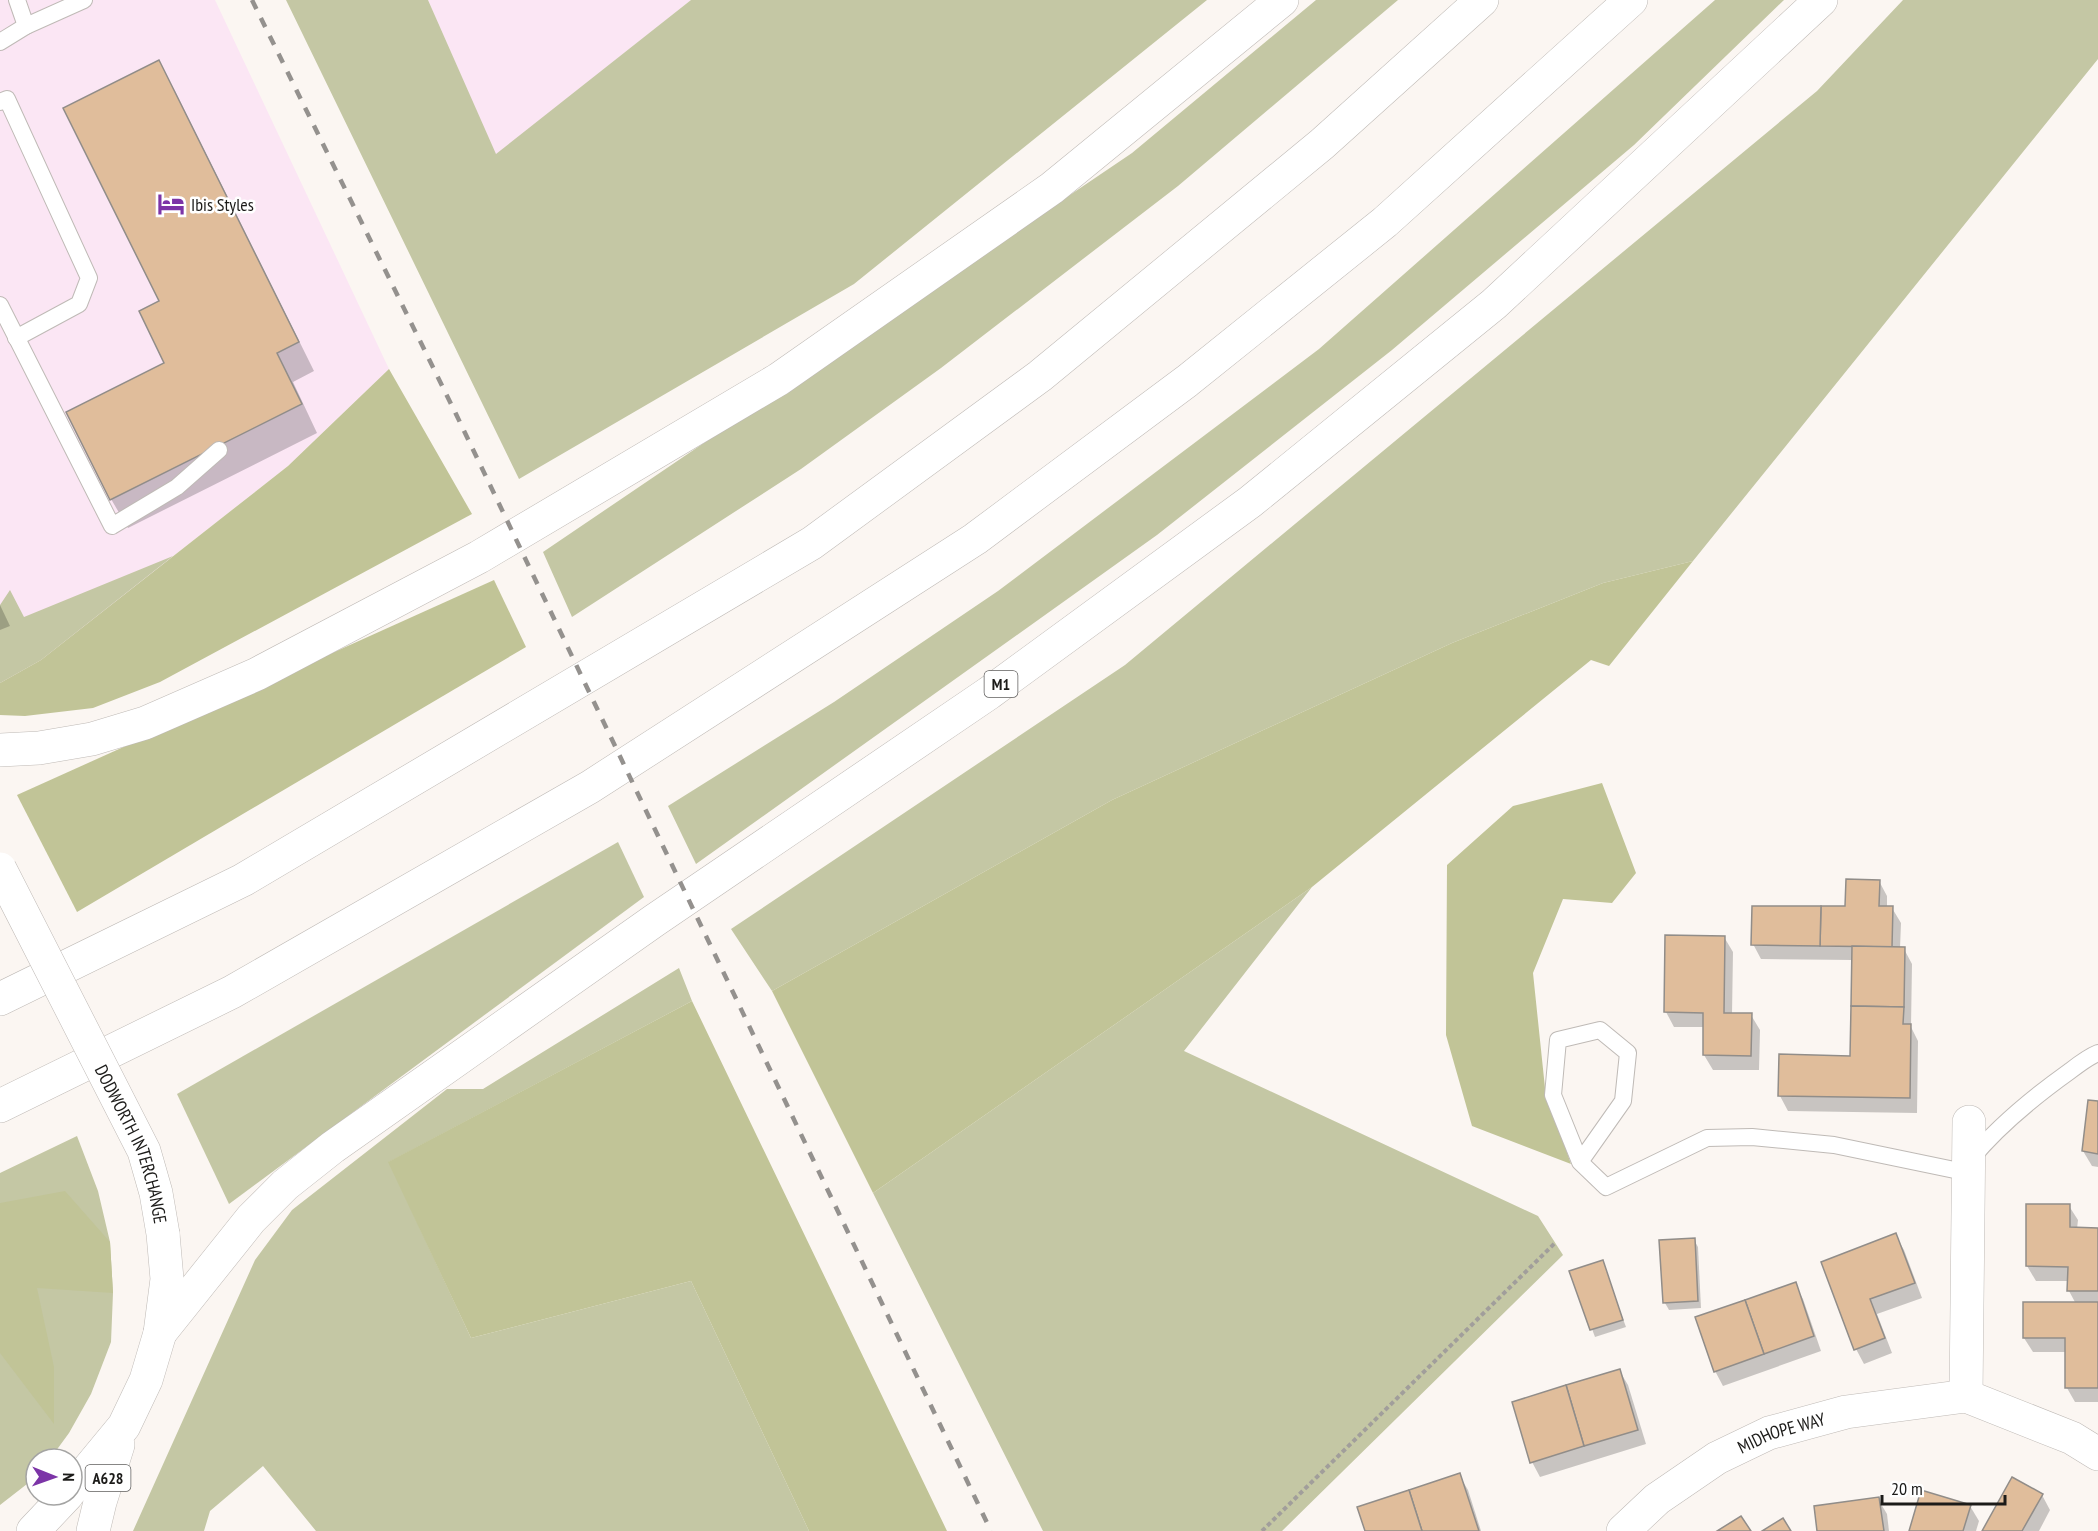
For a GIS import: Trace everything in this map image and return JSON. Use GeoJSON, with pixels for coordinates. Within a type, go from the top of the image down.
{"type":"FeatureCollection","features":[{"type":"Feature","properties":{"kind":"main road"},"geometry":{"type":"LineString","coordinates":[[0,750],[39,748],[92,739],[145,723],[257,674],[479,556],[779,379],[1052,188],[1282,0]]}},
{"type":"Feature","properties":{"kind":"main road"},"geometry":{"type":"LineString","coordinates":[[0,999],[243,880],[812,543],[1040,375],[1322,144],[1482,0]]}},
{"type":"Feature","properties":{"kind":"main road"},"geometry":{"type":"LineString","coordinates":[[0,1106],[232,992],[580,793],[975,539],[1187,381],[1385,222],[1632,0]]}},
{"type":"Feature","properties":{"kind":"main road","name":"M1"},"geometry":{"type":"LineString","coordinates":[[160,1333],[251,1219],[285,1185],[655,920],[989,693],[1250,502],[1494,304],[1821,0]]}},
{"type":"Feature","properties":{"kind":"main road","name":"DODWORTH INTERCHANGE"},"geometry":{"type":"LineString","coordinates":[[0,868],[144,1151],[156,1193],[163,1234],[167,1279],[160,1333],[146,1380],[124,1426],[84,1475]]}},
{"type":"Feature","properties":{"kind":"main road"},"geometry":{"type":"LineString","coordinates":[[1966,1396],[1969,1122]]}},
{"type":"Feature","properties":{"kind":"main road","name":"MIDHOPE WAY"},"geometry":{"type":"LineString","coordinates":[[1623,1531],[1657,1499],[1717,1458],[1769,1433],[1846,1412],[1966,1396],[2072,1438],[2098,1454]]}},
{"type":"Feature","properties":{"kind":"main road","name":"A628"},"geometry":{"type":"LineString","coordinates":[[93,1531],[124,1426]]}},
{"type":"Feature","properties":{"kind":"main road"},"geometry":{"type":"LineString","coordinates":[[33,1531],[56,1507]]}},
{"type":"Feature","properties":{"kind":"lane"},"geometry":{"type":"LineString","coordinates":[[16,0],[27,26]]}},
{"type":"Feature","properties":{"kind":"lane"},"geometry":{"type":"LineString","coordinates":[[0,42],[27,26],[84,0]]}},
{"type":"Feature","properties":{"kind":"lane"},"geometry":{"type":"LineString","coordinates":[[0,102],[7,99],[89,278],[79,304],[16,338]]}},
{"type":"Feature","properties":{"kind":"lane"},"geometry":{"type":"LineString","coordinates":[[0,305],[112,526],[177,487],[219,450]]}},
{"type":"Feature","properties":{"kind":"lane"},"geometry":{"type":"LineString","coordinates":[[1580,1162],[1623,1101],[1628,1053],[1600,1030],[1558,1040],[1553,1095],[1580,1162],[1606,1186],[1707,1137],[1752,1137],[1834,1145],[1969,1167],[1985,1142],[2058,1080],[2098,1053]]}},
{"type":"Feature","properties":{"kind":"path"},"geometry":{"type":"LineString","coordinates":[[1262,1531],[1555,1243]]}},
{"type":"Feature","properties":{"kind":"shaded area"},"geometry":{"type":"Polygon","coordinates":[[[0,0],[215,0],[389,369],[288,466],[41,660],[0,683],[0,0]]]}},
{"type":"Feature","properties":{"kind":"shaded area"},"geometry":{"type":"Polygon","coordinates":[[[428,0],[691,0],[496,155],[428,0]]]}},
{"type":"Feature","properties":{"kind":"green space"},"geometry":{"type":"Polygon","coordinates":[[[286,0],[428,0],[496,154],[691,0],[1207,0],[854,284],[519,479],[286,0]]]}},
{"type":"Feature","properties":{"kind":"green space"},"geometry":{"type":"Polygon","coordinates":[[[1316,0],[1398,0],[1178,186],[941,368],[801,469],[572,617],[543,552],[1132,153],[1316,0]]]}},
{"type":"Feature","properties":{"kind":"green space"},"geometry":{"type":"Polygon","coordinates":[[[1715,0],[1784,0],[1634,145],[1392,350],[1157,535],[696,864],[668,806],[834,702],[998,591],[1319,349],[1715,0]]]}},
{"type":"Feature","properties":{"kind":"green space"},"geometry":{"type":"Polygon","coordinates":[[[1903,0],[2098,0],[2098,59],[1693,561],[1603,583],[1452,643],[1112,800],[772,991],[731,929],[1125,665],[1817,91],[1903,0]]]}},
{"type":"Feature","properties":{"kind":"green space"},"geometry":{"type":"Polygon","coordinates":[[[389,369],[472,514],[160,682],[93,708],[25,716],[0,715],[0,683],[41,660],[288,466],[389,369]]]}},
{"type":"Feature","properties":{"kind":"green space"},"geometry":{"type":"Polygon","coordinates":[[[173,556],[41,660],[0,683],[0,605],[10,590],[24,617],[173,556]]]}},
{"type":"Feature","properties":{"kind":"green space"},"geometry":{"type":"Polygon","coordinates":[[[1693,561],[1609,666],[1591,660],[1312,887],[873,1193],[772,991],[1112,800],[1452,643],[1603,583],[1693,561]]]}},
{"type":"Feature","properties":{"kind":"green space"},"geometry":{"type":"Polygon","coordinates":[[[494,580],[526,647],[77,912],[17,795],[494,580]]]}},
{"type":"Feature","properties":{"kind":"green space"},"geometry":{"type":"Polygon","coordinates":[[[1602,783],[1636,873],[1612,903],[1563,899],[1533,973],[1545,1088],[1571,1164],[1472,1126],[1446,1035],[1447,865],[1513,806],[1602,783]]]}},
{"type":"Feature","properties":{"kind":"green space"},"geometry":{"type":"Polygon","coordinates":[[[618,842],[644,897],[229,1204],[177,1094],[618,842]]]}},
{"type":"Feature","properties":{"kind":"green space"},"geometry":{"type":"Polygon","coordinates":[[[1312,887],[1184,1051],[1538,1216],[1563,1255],[1282,1531],[1043,1531],[873,1193],[1312,887]]]}},
{"type":"Feature","properties":{"kind":"green space"},"geometry":{"type":"Polygon","coordinates":[[[679,968],[692,1001],[389,1162],[471,1338],[691,1281],[809,1531],[316,1531],[263,1466],[210,1511],[204,1531],[133,1531],[255,1260],[292,1210],[447,1089],[483,1089],[679,968]]]}},
{"type":"Feature","properties":{"kind":"green space"},"geometry":{"type":"Polygon","coordinates":[[[692,1001],[947,1531],[809,1531],[691,1281],[471,1338],[388,1162],[692,1001]]]}},
{"type":"Feature","properties":{"kind":"green space"},"geometry":{"type":"Polygon","coordinates":[[[77,1136],[98,1191],[110,1242],[113,1293],[111,1342],[91,1394],[59,1447],[24,1447],[24,1486],[0,1505],[0,1173],[77,1136]]]}},
{"type":"Feature","properties":{"kind":"green space"},"geometry":{"type":"Polygon","coordinates":[[[65,1191],[110,1242],[113,1293],[37,1288],[54,1367],[54,1424],[0,1353],[0,1203],[65,1191]]]}},
{"type":"Feature","properties":{"kind":"building","name":"Ibis Styles"},"geometry":{"type":"Polygon","coordinates":[[[159,60],[299,342],[277,353],[302,404],[110,500],[66,412],[164,363],[139,311],[159,301],[63,108],[159,60]]]}},
{"type":"Feature","properties":{"kind":"building"},"geometry":{"type":"Polygon","coordinates":[[[1846,879],[1880,880],[1879,906],[1893,906],[1892,947],[1820,946],[1821,906],[1845,906],[1846,879]]]}},
{"type":"Feature","properties":{"kind":"building"},"geometry":{"type":"Polygon","coordinates":[[[1752,906],[1821,906],[1820,946],[1751,945],[1752,906]]]}},
{"type":"Feature","properties":{"kind":"building"},"geometry":{"type":"Polygon","coordinates":[[[1665,935],[1725,936],[1724,1013],[1752,1013],[1751,1056],[1703,1055],[1703,1013],[1664,1012],[1665,935]]]}},
{"type":"Feature","properties":{"kind":"building"},"geometry":{"type":"Polygon","coordinates":[[[1852,946],[1905,947],[1904,1007],[1851,1006],[1852,946]]]}},
{"type":"Feature","properties":{"kind":"building"},"geometry":{"type":"Polygon","coordinates":[[[1851,1006],[1904,1007],[1903,1024],[1911,1024],[1910,1098],[1778,1096],[1779,1054],[1850,1056],[1851,1006]]]}},
{"type":"Feature","properties":{"kind":"building"},"geometry":{"type":"Polygon","coordinates":[[[2088,1100],[2098,1101],[2098,1154],[2082,1151],[2088,1100]]]}},
{"type":"Feature","properties":{"kind":"building"},"geometry":{"type":"Polygon","coordinates":[[[2026,1204],[2070,1204],[2070,1227],[2098,1228],[2098,1291],[2067,1291],[2068,1267],[2026,1266],[2026,1204]]]}},
{"type":"Feature","properties":{"kind":"building"},"geometry":{"type":"Polygon","coordinates":[[[1896,1233],[1915,1283],[1870,1299],[1885,1338],[1854,1350],[1821,1262],[1896,1233]]]}},
{"type":"Feature","properties":{"kind":"building"},"geometry":{"type":"Polygon","coordinates":[[[1695,1238],[1698,1301],[1663,1303],[1659,1240],[1695,1238]]]}},
{"type":"Feature","properties":{"kind":"building"},"geometry":{"type":"Polygon","coordinates":[[[1603,1260],[1623,1320],[1590,1330],[1569,1271],[1603,1260]]]}},
{"type":"Feature","properties":{"kind":"building"},"geometry":{"type":"Polygon","coordinates":[[[1796,1282],[1814,1336],[1764,1354],[1745,1300],[1796,1282]]]}},
{"type":"Feature","properties":{"kind":"building"},"geometry":{"type":"Polygon","coordinates":[[[1745,1300],[1764,1354],[1714,1372],[1695,1317],[1745,1300]]]}},
{"type":"Feature","properties":{"kind":"building"},"geometry":{"type":"Polygon","coordinates":[[[2023,1302],[2098,1302],[2098,1388],[2065,1388],[2065,1338],[2023,1338],[2023,1302]]]}},
{"type":"Feature","properties":{"kind":"building"},"geometry":{"type":"Polygon","coordinates":[[[1620,1369],[1638,1430],[1584,1446],[1566,1385],[1620,1369]]]}},
{"type":"Feature","properties":{"kind":"building"},"geometry":{"type":"Polygon","coordinates":[[[1566,1385],[1584,1446],[1530,1463],[1512,1402],[1566,1385]]]}},
{"type":"Feature","properties":{"kind":"building"},"geometry":{"type":"Polygon","coordinates":[[[1460,1473],[1479,1531],[1422,1531],[1409,1490],[1460,1473]]]}},
{"type":"Feature","properties":{"kind":"building"},"geometry":{"type":"Polygon","coordinates":[[[2012,1477],[2043,1494],[2022,1531],[1982,1531],[2012,1477]]]}},
{"type":"Feature","properties":{"kind":"building"},"geometry":{"type":"Polygon","coordinates":[[[1409,1490],[1422,1531],[1365,1531],[1357,1507],[1409,1490]]]}},
{"type":"Feature","properties":{"kind":"building"},"geometry":{"type":"Polygon","coordinates":[[[1921,1490],[1971,1505],[1963,1531],[1909,1531],[1921,1490]]]}},
{"type":"Feature","properties":{"kind":"building"},"geometry":{"type":"Polygon","coordinates":[[[1879,1497],[1884,1531],[1817,1531],[1814,1506],[1879,1497]]]}},
{"type":"Feature","properties":{"kind":"building"},"geometry":{"type":"Polygon","coordinates":[[[1741,1516],[1751,1531],[1717,1531],[1741,1516]]]}},
{"type":"Feature","properties":{"kind":"building"},"geometry":{"type":"Polygon","coordinates":[[[1783,1518],[1791,1531],[1762,1531],[1783,1518]]]}},
{"type":"Feature","properties":{"kind":"railway"},"geometry":{"type":"LineString","coordinates":[[252,0],[456,414],[991,1531]]}},
{"type":"Feature","properties":{"kind":"place","name":"Ibis Styles"},"geometry":{"type":"Point","coordinates":[171,204]}}]}
